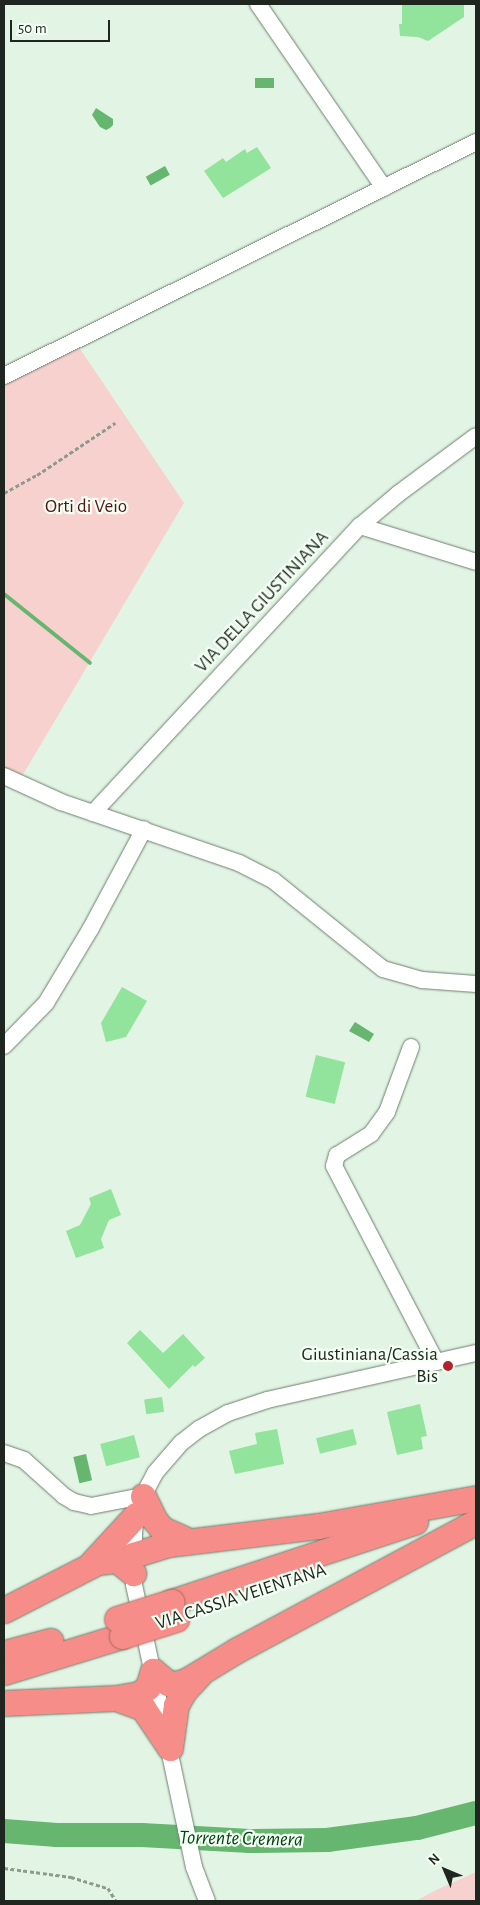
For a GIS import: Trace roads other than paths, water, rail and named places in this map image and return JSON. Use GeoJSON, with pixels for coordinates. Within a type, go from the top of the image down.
{"type":"FeatureCollection","features":[{"type":"Feature","properties":{"kind":"highway"},"geometry":{"type":"LineString","coordinates":[[89,1565],[114,1560],[124,1564],[133,1564],[162,1545],[189,1540],[342,1522],[476,1498]]}},
{"type":"Feature","properties":{"kind":"highway","name":"VIA CASSIA VEIENTANA"},"geometry":{"type":"LineString","coordinates":[[4,1672],[119,1628],[476,1502]]}},
{"type":"Feature","properties":{"kind":"highway"},"geometry":{"type":"LineString","coordinates":[[4,1610],[89,1565],[110,1545],[139,1506],[162,1529],[189,1540]]}},
{"type":"Feature","properties":{"kind":"highway"},"geometry":{"type":"LineString","coordinates":[[4,1704],[116,1698],[142,1692],[148,1687],[153,1671],[164,1681],[172,1684],[186,1681],[199,1675],[237,1650],[476,1521]]}},
{"type":"Feature","properties":{"kind":"highway","name":"VIA CASSIA VEIENTANA"},"geometry":{"type":"LineString","coordinates":[[173,1610],[476,1521]]}},
{"type":"Feature","properties":{"kind":"highway","name":"VIA CASSIA VEIENTANA"},"geometry":{"type":"LineString","coordinates":[[4,1653],[119,1628]]}},
{"type":"Feature","properties":{"kind":"highway"},"geometry":{"type":"LineString","coordinates":[[170,1748],[176,1705],[184,1691],[199,1675]]}},
{"type":"Feature","properties":{"kind":"highway"},"geometry":{"type":"LineString","coordinates":[[116,1698],[143,1708],[170,1748]]}},
{"type":"Feature","properties":{"kind":"street"},"geometry":{"type":"LineString","coordinates":[[258,4],[384,188]]}},
{"type":"Feature","properties":{"kind":"street"},"geometry":{"type":"LineString","coordinates":[[4,376],[476,142]]}},
{"type":"Feature","properties":{"kind":"street","name":"VIA DELLA GIUSTINIANA"},"geometry":{"type":"LineString","coordinates":[[93,813],[360,526],[398,494],[476,436]]}},
{"type":"Feature","properties":{"kind":"street"},"geometry":{"type":"LineString","coordinates":[[360,526],[476,562]]}},
{"type":"Feature","properties":{"kind":"street"},"geometry":{"type":"LineString","coordinates":[[4,776],[61,802],[239,863],[274,881],[384,969],[422,980],[476,984]]}},
{"type":"Feature","properties":{"kind":"street"},"geometry":{"type":"LineString","coordinates":[[4,1046],[46,1003],[91,928],[144,829]]}},
{"type":"Feature","properties":{"kind":"street"},"geometry":{"type":"LineString","coordinates":[[411,1047],[386,1112],[371,1134],[337,1155],[334,1166],[436,1362]]}},
{"type":"Feature","properties":{"kind":"street"},"geometry":{"type":"LineString","coordinates":[[207,1901],[194,1867],[170,1748],[144,1636],[133,1564],[139,1506],[155,1473],[181,1443],[207,1424],[228,1413],[267,1400],[476,1353]]}},
{"type":"Feature","properties":{"kind":"street"},"geometry":{"type":"LineString","coordinates":[[4,1453],[24,1460],[64,1496],[74,1502],[91,1506],[139,1506]]}},
{"type":"Feature","properties":{"kind":"waterway"},"geometry":{"type":"LineString","coordinates":[[4,594],[90,663]]}},
{"type":"Feature","properties":{"kind":"waterway","name":"Torrente Cremera"},"geometry":{"type":"LineString","coordinates":[[4,1831],[57,1835],[142,1835],[250,1841],[327,1840],[417,1828],[476,1813]]}},
{"type":"Feature","properties":{"kind":"place","name":"Giustiniana/Cassia Bis"},"geometry":{"type":"Point","coordinates":[448,1366]}},
{"type":"Feature","properties":{"kind":"park label","name":"Orti di Veio"},"geometry":{"type":"Point","coordinates":[86,507]}}]}
